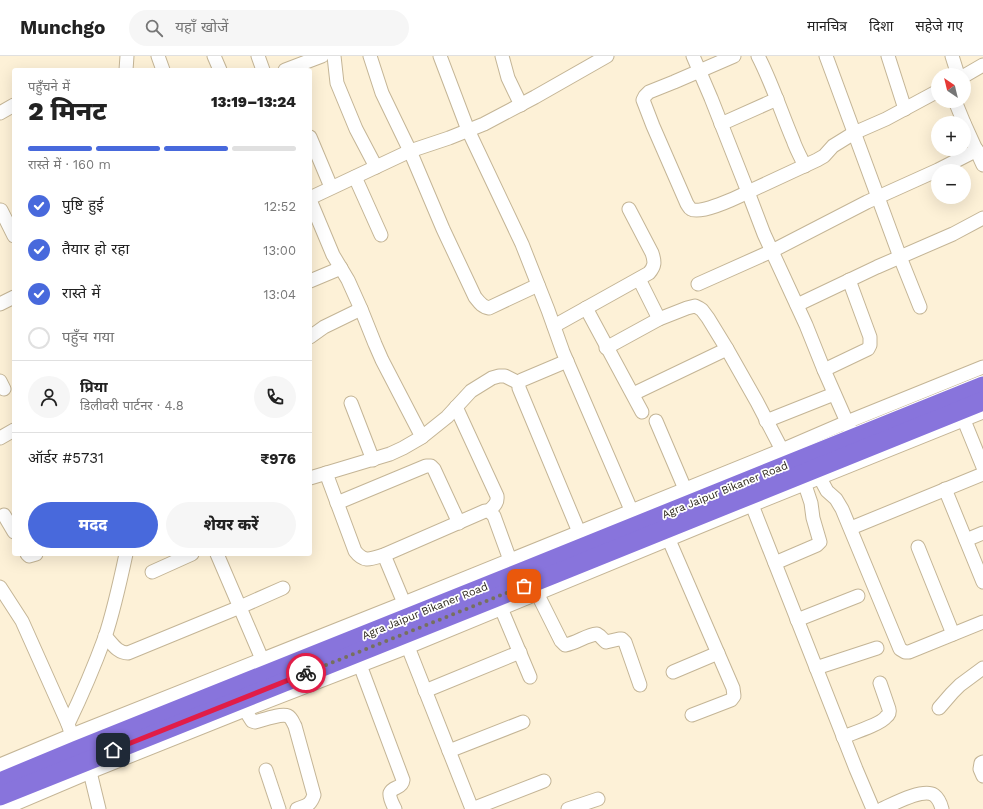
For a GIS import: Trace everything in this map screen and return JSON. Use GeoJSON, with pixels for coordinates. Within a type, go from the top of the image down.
{"type":"FeatureCollection","features":[{"type":"Feature","properties":{"kind":"highway","name":"Agra Jaipur Bikaner Road"},"geometry":{"type":"LineString","coordinates":[[0,782],[634,518],[850,430],[983,386]]}},
{"type":"Feature","properties":{"kind":"highway","name":"Agra Jaipur Bikaner Road"},"geometry":{"type":"LineString","coordinates":[[0,796],[78,749],[358,659],[552,575],[962,415],[983,401]]}},
{"type":"Feature","properties":{"kind":"street"},"geometry":{"type":"LineString","coordinates":[[126,68],[127,56]]}},
{"type":"Feature","properties":{"kind":"street"},"geometry":{"type":"LineString","coordinates":[[158,56],[162,68]]}},
{"type":"Feature","properties":{"kind":"street"},"geometry":{"type":"LineString","coordinates":[[214,56],[219,68]]}},
{"type":"Feature","properties":{"kind":"street"},"geometry":{"type":"LineString","coordinates":[[258,56],[262,68]]}},
{"type":"Feature","properties":{"kind":"street"},"geometry":{"type":"LineString","coordinates":[[290,68],[322,56]]}},
{"type":"Feature","properties":{"kind":"street"},"geometry":{"type":"LineString","coordinates":[[334,56],[337,83],[356,129],[376,167]]}},
{"type":"Feature","properties":{"kind":"street"},"geometry":{"type":"LineString","coordinates":[[370,56],[382,92],[410,151],[445,234],[475,297],[484,307],[489,308],[538,286]]}},
{"type":"Feature","properties":{"kind":"street"},"geometry":{"type":"LineString","coordinates":[[440,56],[468,130],[522,244],[567,361],[634,518]]}},
{"type":"Feature","properties":{"kind":"street"},"geometry":{"type":"LineString","coordinates":[[502,56],[508,78],[521,105]]}},
{"type":"Feature","properties":{"kind":"street"},"geometry":{"type":"LineString","coordinates":[[312,198],[410,151],[484,124],[521,105],[607,56]]}},
{"type":"Feature","properties":{"kind":"street"},"geometry":{"type":"LineString","coordinates":[[693,56],[743,176],[760,224],[797,305],[850,430]]}},
{"type":"Feature","properties":{"kind":"street"},"geometry":{"type":"LineString","coordinates":[[734,56],[648,92],[643,100],[687,204],[690,208],[695,210],[717,206],[805,166],[824,156],[833,146],[854,133],[886,119],[931,95]]}},
{"type":"Feature","properties":{"kind":"street"},"geometry":{"type":"LineString","coordinates":[[758,56],[805,166]]}},
{"type":"Feature","properties":{"kind":"street"},"geometry":{"type":"LineString","coordinates":[[826,56],[920,307]]}},
{"type":"Feature","properties":{"kind":"street"},"geometry":{"type":"LineString","coordinates":[[888,56],[905,109]]}},
{"type":"Feature","properties":{"kind":"street"},"geometry":{"type":"LineString","coordinates":[[952,56],[956,68]]}},
{"type":"Feature","properties":{"kind":"street"},"geometry":{"type":"LineString","coordinates":[[971,72],[983,65]]}},
{"type":"Feature","properties":{"kind":"street"},"geometry":{"type":"LineString","coordinates":[[721,124],[777,99]]}},
{"type":"Feature","properties":{"kind":"street"},"geometry":{"type":"LineString","coordinates":[[0,113],[12,105]]}},
{"type":"Feature","properties":{"kind":"street"},"geometry":{"type":"LineString","coordinates":[[971,138],[983,164]]}},
{"type":"Feature","properties":{"kind":"street"},"geometry":{"type":"LineString","coordinates":[[312,142],[332,188]]}},
{"type":"Feature","properties":{"kind":"street"},"geometry":{"type":"LineString","coordinates":[[698,284],[772,251],[824,224],[977,150]]}},
{"type":"Feature","properties":{"kind":"street"},"geometry":{"type":"LineString","coordinates":[[355,177],[380,235]]}},
{"type":"Feature","properties":{"kind":"street"},"geometry":{"type":"LineString","coordinates":[[312,204],[333,255],[348,280],[382,360],[422,436]]}},
{"type":"Feature","properties":{"kind":"street"},"geometry":{"type":"LineString","coordinates":[[554,326],[639,279],[649,273],[653,268],[654,260],[652,253],[629,209]]}},
{"type":"Feature","properties":{"kind":"street"},"geometry":{"type":"LineString","coordinates":[[1,210],[12,232]]}},
{"type":"Feature","properties":{"kind":"street"},"geometry":{"type":"LineString","coordinates":[[797,305],[849,280],[953,234],[983,218]]}},
{"type":"Feature","properties":{"kind":"street"},"geometry":{"type":"LineString","coordinates":[[312,280],[341,268]]}},
{"type":"Feature","properties":{"kind":"street"},"geometry":{"type":"LineString","coordinates":[[639,279],[659,319]]}},
{"type":"Feature","properties":{"kind":"street"},"geometry":{"type":"LineString","coordinates":[[824,370],[868,349],[870,345],[870,337],[849,280]]}},
{"type":"Feature","properties":{"kind":"street"},"geometry":{"type":"LineString","coordinates":[[0,304],[12,298]]}},
{"type":"Feature","properties":{"kind":"street"},"geometry":{"type":"LineString","coordinates":[[606,348],[659,319],[687,308],[695,306],[699,308],[708,318],[727,349],[782,450]]}},
{"type":"Feature","properties":{"kind":"street"},"geometry":{"type":"LineString","coordinates":[[586,308],[606,348],[642,412]]}},
{"type":"Feature","properties":{"kind":"street"},"geometry":{"type":"LineString","coordinates":[[312,336],[324,327],[361,309]]}},
{"type":"Feature","properties":{"kind":"street"},"geometry":{"type":"LineString","coordinates":[[632,394],[727,349]]}},
{"type":"Feature","properties":{"kind":"street"},"geometry":{"type":"LineString","coordinates":[[519,383],[522,380],[567,361]]}},
{"type":"Feature","properties":{"kind":"street"},"geometry":{"type":"LineString","coordinates":[[3,809],[78,749],[262,659],[579,532],[634,518],[685,489],[782,450],[850,430],[983,367]]}},
{"type":"Feature","properties":{"kind":"street"},"geometry":{"type":"LineString","coordinates":[[312,477],[373,460],[403,448],[447,417],[471,391],[492,378],[505,376],[519,383]]}},
{"type":"Feature","properties":{"kind":"street"},"geometry":{"type":"LineString","coordinates":[[519,383],[519,388],[579,532]]}},
{"type":"Feature","properties":{"kind":"street"},"geometry":{"type":"LineString","coordinates":[[766,421],[834,394]]}},
{"type":"Feature","properties":{"kind":"street"},"geometry":{"type":"LineString","coordinates":[[352,403],[373,460]]}},
{"type":"Feature","properties":{"kind":"street"},"geometry":{"type":"LineString","coordinates":[[326,473],[355,551],[359,556],[365,559],[371,559],[384,555],[484,511],[489,511],[498,501],[497,496],[456,407]]}},
{"type":"Feature","properties":{"kind":"street"},"geometry":{"type":"LineString","coordinates":[[0,765],[78,749],[245,710],[358,659],[408,647],[752,505],[805,485],[962,415],[983,412]]}},
{"type":"Feature","properties":{"kind":"street"},"geometry":{"type":"LineString","coordinates":[[962,415],[983,467]]}},
{"type":"Feature","properties":{"kind":"street"},"geometry":{"type":"LineString","coordinates":[[656,422],[685,489]]}},
{"type":"Feature","properties":{"kind":"street"},"geometry":{"type":"LineString","coordinates":[[0,438],[12,431]]}},
{"type":"Feature","properties":{"kind":"street"},"geometry":{"type":"LineString","coordinates":[[337,503],[426,466],[431,466],[434,469],[459,523]]}},
{"type":"Feature","properties":{"kind":"street"},"geometry":{"type":"LineString","coordinates":[[851,528],[983,474]]}},
{"type":"Feature","properties":{"kind":"street"},"geometry":{"type":"LineString","coordinates":[[820,478],[827,491],[840,503],[900,649],[905,652],[909,652],[983,622]]}},
{"type":"Feature","properties":{"kind":"street"},"geometry":{"type":"LineString","coordinates":[[775,563],[817,545],[820,542],[813,518],[811,503],[805,485]]}},
{"type":"Feature","properties":{"kind":"street"},"geometry":{"type":"LineString","coordinates":[[945,489],[983,582]]}},
{"type":"Feature","properties":{"kind":"street"},"geometry":{"type":"LineString","coordinates":[[752,505],[844,740],[873,809]]}},
{"type":"Feature","properties":{"kind":"street"},"geometry":{"type":"LineString","coordinates":[[489,511],[494,516],[510,560]]}},
{"type":"Feature","properties":{"kind":"street"},"geometry":{"type":"LineString","coordinates":[[6,514],[12,528]]}},
{"type":"Feature","properties":{"kind":"street"},"geometry":{"type":"LineString","coordinates":[[966,540],[983,533]]}},
{"type":"Feature","properties":{"kind":"street"},"geometry":{"type":"LineString","coordinates":[[669,540],[733,688],[734,696],[731,700],[692,715]]}},
{"type":"Feature","properties":{"kind":"street"},"geometry":{"type":"LineString","coordinates":[[918,547],[953,634]]}},
{"type":"Feature","properties":{"kind":"street"},"geometry":{"type":"LineString","coordinates":[[384,555],[404,603]]}},
{"type":"Feature","properties":{"kind":"street"},"geometry":{"type":"LineString","coordinates":[[78,749],[86,686],[105,636],[119,587],[126,556]]}},
{"type":"Feature","properties":{"kind":"street"},"geometry":{"type":"LineString","coordinates":[[152,572],[188,556]]}},
{"type":"Feature","properties":{"kind":"street"},"geometry":{"type":"LineString","coordinates":[[218,556],[262,659]]}},
{"type":"Feature","properties":{"kind":"street"},"geometry":{"type":"LineString","coordinates":[[0,587],[22,621],[78,749],[99,809]]}},
{"type":"Feature","properties":{"kind":"street"},"geometry":{"type":"LineString","coordinates":[[105,636],[122,653],[128,653],[283,588]]}},
{"type":"Feature","properties":{"kind":"street"},"geometry":{"type":"LineString","coordinates":[[537,593],[561,641],[566,645],[593,634],[598,634],[606,642],[622,639],[625,642],[640,684]]}},
{"type":"Feature","properties":{"kind":"street"},"geometry":{"type":"LineString","coordinates":[[797,620],[858,596]]}},
{"type":"Feature","properties":{"kind":"street"},"geometry":{"type":"LineString","coordinates":[[501,608],[530,677]]}},
{"type":"Feature","properties":{"kind":"street"},"geometry":{"type":"LineString","coordinates":[[408,647],[472,809],[544,781]]}},
{"type":"Feature","properties":{"kind":"street"},"geometry":{"type":"LineString","coordinates":[[816,668],[877,648]]}},
{"type":"Feature","properties":{"kind":"street"},"geometry":{"type":"LineString","coordinates":[[425,691],[520,652]]}},
{"type":"Feature","properties":{"kind":"street"},"geometry":{"type":"LineString","coordinates":[[673,672],[718,653]]}},
{"type":"Feature","properties":{"kind":"street"},"geometry":{"type":"LineString","coordinates":[[358,659],[403,780],[403,784],[394,789],[390,795],[395,809]]}},
{"type":"Feature","properties":{"kind":"street"},"geometry":{"type":"LineString","coordinates":[[939,708],[960,685],[983,668]]}},
{"type":"Feature","properties":{"kind":"street"},"geometry":{"type":"LineString","coordinates":[[844,740],[886,719],[890,713],[880,683]]}},
{"type":"Feature","properties":{"kind":"street"},"geometry":{"type":"LineString","coordinates":[[245,710],[252,721],[255,722],[287,715],[291,718],[295,726],[314,795],[312,802],[309,805],[297,809]]}},
{"type":"Feature","properties":{"kind":"street"},"geometry":{"type":"LineString","coordinates":[[449,751],[523,722]]}},
{"type":"Feature","properties":{"kind":"street"},"geometry":{"type":"LineString","coordinates":[[983,762],[980,769],[983,776]]}},
{"type":"Feature","properties":{"kind":"street"},"geometry":{"type":"LineString","coordinates":[[266,770],[279,809]]}},
{"type":"Feature","properties":{"kind":"street"},"geometry":{"type":"LineString","coordinates":[[882,809],[919,794],[927,793],[934,795],[940,802],[942,809]]}},
{"type":"Feature","properties":{"kind":"street"},"geometry":{"type":"LineString","coordinates":[[568,809],[598,799]]}},
{"type":"Feature","properties":{"kind":"way so far"},"geometry":{"type":"LineString","coordinates":[[306,673],[524,586]]}},
{"type":"Feature","properties":{"kind":"route"},"geometry":{"type":"LineString","coordinates":[[113,750],[306,673]]}}]}
